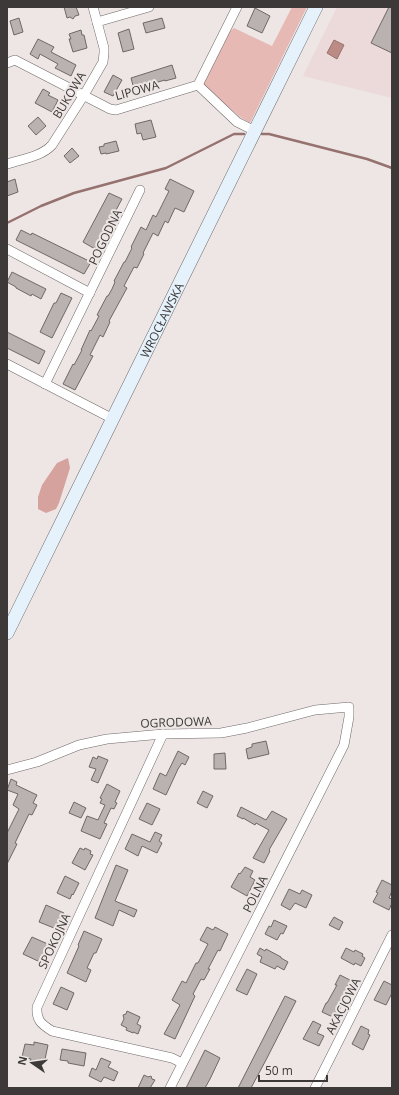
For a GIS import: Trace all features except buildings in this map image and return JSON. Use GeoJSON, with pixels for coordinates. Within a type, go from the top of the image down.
{"type":"FeatureCollection","features":[{"type":"Feature","properties":{"kind":"street","name":"BUKOWA"},"geometry":{"type":"LineString","coordinates":[[7,164],[42,154],[48,150],[84,95],[103,58],[104,48],[93,7]]}},
{"type":"Feature","properties":{"kind":"street"},"geometry":{"type":"LineString","coordinates":[[97,22],[149,7]]}},
{"type":"Feature","properties":{"kind":"street"},"geometry":{"type":"LineString","coordinates":[[238,7],[198,85],[237,122],[255,131]]}},
{"type":"Feature","properties":{"kind":"street","name":"WROCŁAWSKA"},"geometry":{"type":"LineString","coordinates":[[7,634],[316,7]]}},
{"type":"Feature","properties":{"kind":"street","name":"LIPOWA"},"geometry":{"type":"LineString","coordinates":[[7,63],[15,60],[116,110],[198,85]]}},
{"type":"Feature","properties":{"kind":"street","name":"POGODNA"},"geometry":{"type":"LineString","coordinates":[[45,384],[140,190]]}},
{"type":"Feature","properties":{"kind":"street"},"geometry":{"type":"LineString","coordinates":[[7,249],[90,293]]}},
{"type":"Feature","properties":{"kind":"street"},"geometry":{"type":"LineString","coordinates":[[7,364],[113,419]]}},
{"type":"Feature","properties":{"kind":"street","name":"OGRODOWA"},"geometry":{"type":"LineString","coordinates":[[7,770],[37,762],[79,744],[107,739],[163,734],[221,733],[247,728],[315,710],[349,707]]}},
{"type":"Feature","properties":{"kind":"street","name":"POLNA"},"geometry":{"type":"LineString","coordinates":[[170,1088],[344,745],[349,717],[349,707]]}},
{"type":"Feature","properties":{"kind":"street","name":"SPOKOJNA"},"geometry":{"type":"LineString","coordinates":[[163,734],[36,1007],[36,1015],[42,1024],[52,1031],[172,1058],[182,1063]]}},
{"type":"Feature","properties":{"kind":"street","name":"AKACJOWA"},"geometry":{"type":"LineString","coordinates":[[315,1088],[392,934]]}},
{"type":"Feature","properties":{"kind":"shaded area"},"geometry":{"type":"Polygon","coordinates":[[[292,7],[307,7],[250,123],[240,117],[203,85],[227,34],[234,28],[272,46],[292,7]]]}},
{"type":"Feature","properties":{"kind":"shaded area"},"geometry":{"type":"Polygon","coordinates":[[[337,7],[392,7],[392,98],[303,76],[337,7]]]}},
{"type":"Feature","properties":{"kind":"shaded area"},"geometry":{"type":"Polygon","coordinates":[[[334,40],[344,45],[337,59],[327,53],[334,40]]]}},
{"type":"Feature","properties":{"kind":"shaded area"},"geometry":{"type":"Polygon","coordinates":[[[68,458],[70,468],[59,503],[56,509],[46,513],[38,509],[38,497],[42,485],[57,463],[68,458]]]}},
{"type":"Feature","properties":{"kind":"waterway"},"geometry":{"type":"LineString","coordinates":[[7,223],[41,206],[74,193],[166,168],[234,134],[244,134]]}},
{"type":"Feature","properties":{"kind":"waterway"},"geometry":{"type":"LineString","coordinates":[[262,134],[269,134],[367,159],[392,168]]}}]}
